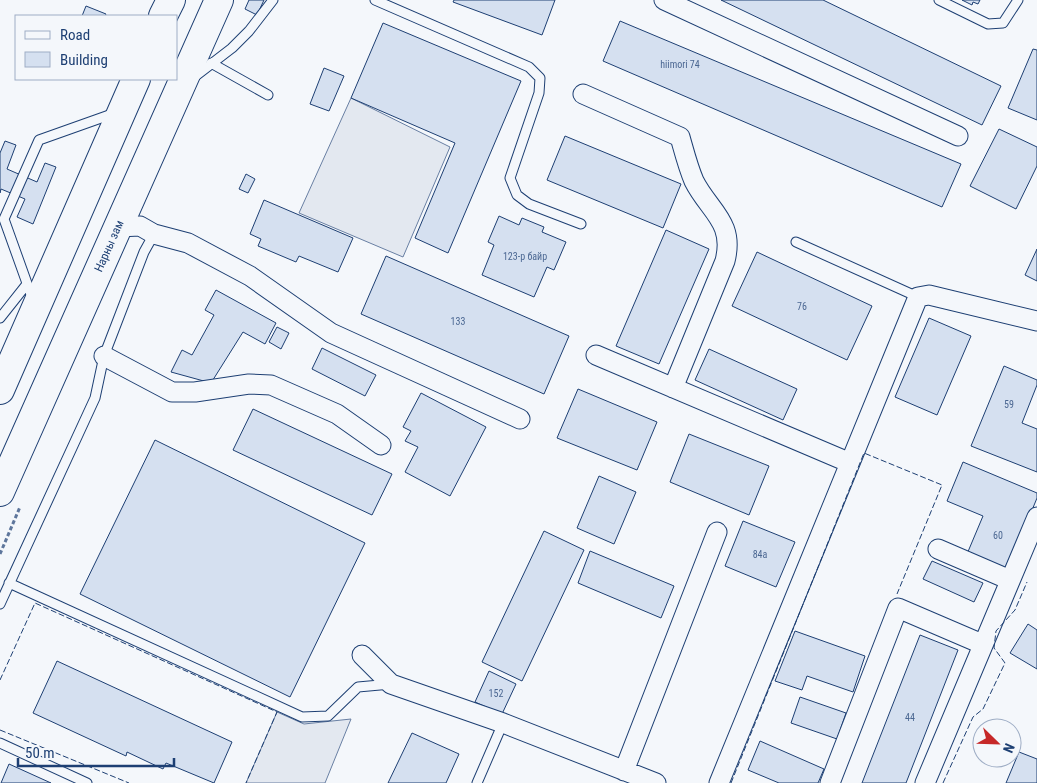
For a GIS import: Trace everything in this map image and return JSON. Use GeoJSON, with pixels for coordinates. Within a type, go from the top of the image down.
{"type":"FeatureCollection","features":[{"type":"Feature","properties":{"kind":"main road"},"geometry":{"type":"LineString","coordinates":[[164,15],[171,0]]}},
{"type":"Feature","properties":{"kind":"main road","name":"Нарны зам"},"geometry":{"type":"LineString","coordinates":[[0,492],[219,0]]}},
{"type":"Feature","properties":{"kind":"main road"},"geometry":{"type":"LineString","coordinates":[[0,390],[31,296],[136,80]]}},
{"type":"Feature","properties":{"kind":"street"},"geometry":{"type":"LineString","coordinates":[[664,0],[958,136]]}},
{"type":"Feature","properties":{"kind":"street"},"geometry":{"type":"LineString","coordinates":[[583,94],[680,136],[694,182],[725,228],[728,250],[725,261],[673,388]]}},
{"type":"Feature","properties":{"kind":"street"},"geometry":{"type":"LineString","coordinates":[[118,227],[140,226],[154,234],[188,243],[250,276],[331,333],[520,419]]}},
{"type":"Feature","properties":{"kind":"street"},"geometry":{"type":"LineString","coordinates":[[718,783],[848,462],[918,296],[929,295],[1037,321]]}},
{"type":"Feature","properties":{"kind":"street"},"geometry":{"type":"LineString","coordinates":[[596,355],[848,462]]}},
{"type":"Feature","properties":{"kind":"street"},"geometry":{"type":"LineString","coordinates":[[104,356],[172,392],[196,392],[249,384],[271,385],[337,414],[381,445]]}},
{"type":"Feature","properties":{"kind":"street"},"geometry":{"type":"LineString","coordinates":[[925,783],[1037,517]]}},
{"type":"Feature","properties":{"kind":"street"},"geometry":{"type":"LineString","coordinates":[[624,771],[718,532]]}},
{"type":"Feature","properties":{"kind":"street"},"geometry":{"type":"LineString","coordinates":[[938,549],[1010,580]]}},
{"type":"Feature","properties":{"kind":"street"},"geometry":{"type":"LineString","coordinates":[[830,783],[898,608],[982,644]]}},
{"type":"Feature","properties":{"kind":"street"},"geometry":{"type":"LineString","coordinates":[[362,655],[391,684],[503,724],[656,783]]}},
{"type":"Feature","properties":{"kind":"lane"},"geometry":{"type":"LineString","coordinates":[[180,89],[249,31],[273,0]]}},
{"type":"Feature","properties":{"kind":"lane"},"geometry":{"type":"LineString","coordinates":[[375,0],[529,67],[540,78],[539,93],[510,178],[517,196],[529,204],[581,224]]}},
{"type":"Feature","properties":{"kind":"lane"},"geometry":{"type":"LineString","coordinates":[[939,0],[988,24],[1003,23],[1018,0]]}},
{"type":"Feature","properties":{"kind":"lane"},"geometry":{"type":"LineString","coordinates":[[211,63],[268,96]]}},
{"type":"Feature","properties":{"kind":"lane"},"geometry":{"type":"LineString","coordinates":[[0,318],[31,296],[4,219],[39,140],[122,111]]}},
{"type":"Feature","properties":{"kind":"lane"},"geometry":{"type":"LineString","coordinates":[[0,604],[95,398],[104,356],[144,252],[154,234]]}},
{"type":"Feature","properties":{"kind":"lane"},"geometry":{"type":"LineString","coordinates":[[796,242],[918,296]]}},
{"type":"Feature","properties":{"kind":"lane"},"geometry":{"type":"LineString","coordinates":[[9,583],[302,717],[328,716],[358,687],[391,684]]}},
{"type":"Feature","properties":{"kind":"lane"},"geometry":{"type":"LineString","coordinates":[[477,783],[503,724]]}},
{"type":"Feature","properties":{"kind":"lane"},"geometry":{"type":"LineString","coordinates":[[0,743],[88,783]]}},
{"type":"Feature","properties":{"kind":"shaded area"},"geometry":{"type":"Polygon","coordinates":[[[351,98],[450,147],[403,257],[299,213],[351,98]]]}},
{"type":"Feature","properties":{"kind":"shaded area"},"geometry":{"type":"Polygon","coordinates":[[[277,712],[304,724],[351,719],[325,783],[246,783],[277,712]]]}},
{"type":"Feature","properties":{"kind":"building"},"geometry":{"type":"Polygon","coordinates":[[[249,0],[264,0],[257,15],[245,9],[249,0]]]}},
{"type":"Feature","properties":{"kind":"building"},"geometry":{"type":"Polygon","coordinates":[[[454,0],[555,0],[542,35],[453,2],[454,0]]]}},
{"type":"Feature","properties":{"kind":"building"},"geometry":{"type":"Polygon","coordinates":[[[721,0],[823,0],[1001,86],[982,125],[721,0]]]}},
{"type":"Feature","properties":{"kind":"building"},"geometry":{"type":"Polygon","coordinates":[[[962,0],[980,0],[978,4],[973,2],[972,5],[962,0]]]}},
{"type":"Feature","properties":{"kind":"building"},"geometry":{"type":"Polygon","coordinates":[[[86,6],[106,14],[106,15],[82,15],[86,6]]]}},
{"type":"Feature","properties":{"kind":"building"},"geometry":{"type":"Polygon","coordinates":[[[620,21],[961,164],[942,207],[603,61],[620,21]]]}},
{"type":"Feature","properties":{"kind":"building"},"geometry":{"type":"Polygon","coordinates":[[[383,23],[521,81],[448,253],[415,238],[455,143],[351,98],[383,23]]]}},
{"type":"Feature","properties":{"kind":"building"},"geometry":{"type":"Polygon","coordinates":[[[1033,49],[1037,50],[1037,120],[1008,108],[1033,49]]]}},
{"type":"Feature","properties":{"kind":"building"},"geometry":{"type":"Polygon","coordinates":[[[324,68],[344,76],[329,111],[310,104],[324,68]]]}},
{"type":"Feature","properties":{"kind":"building"},"geometry":{"type":"Polygon","coordinates":[[[999,129],[1037,147],[1037,166],[1016,209],[970,186],[999,129]]]}},
{"type":"Feature","properties":{"kind":"building"},"geometry":{"type":"Polygon","coordinates":[[[565,136],[681,184],[663,228],[547,180],[565,136]]]}},
{"type":"Feature","properties":{"kind":"building"},"geometry":{"type":"Polygon","coordinates":[[[5,141],[16,145],[7,169],[37,182],[45,163],[56,167],[33,224],[17,217],[25,199],[1,189],[0,193],[0,153],[5,141]]]}},
{"type":"Feature","properties":{"kind":"building"},"geometry":{"type":"Polygon","coordinates":[[[246,174],[255,179],[248,193],[239,189],[246,174]]]}},
{"type":"Feature","properties":{"kind":"building"},"geometry":{"type":"Polygon","coordinates":[[[264,200],[353,238],[338,272],[299,256],[296,262],[258,246],[261,239],[250,234],[264,200]]]}},
{"type":"Feature","properties":{"kind":"building"},"geometry":{"type":"Polygon","coordinates":[[[499,216],[519,225],[522,218],[544,227],[542,232],[566,242],[554,270],[547,267],[534,297],[482,275],[494,245],[488,242],[499,216]]]}},
{"type":"Feature","properties":{"kind":"building"},"geometry":{"type":"Polygon","coordinates":[[[666,230],[709,249],[659,364],[616,346],[666,230]]]}},
{"type":"Feature","properties":{"kind":"building"},"geometry":{"type":"Polygon","coordinates":[[[1037,249],[1037,281],[1025,275],[1037,249]]]}},
{"type":"Feature","properties":{"kind":"building"},"geometry":{"type":"Polygon","coordinates":[[[757,252],[872,306],[847,360],[732,306],[757,252]]]}},
{"type":"Feature","properties":{"kind":"building"},"geometry":{"type":"Polygon","coordinates":[[[386,256],[569,336],[544,394],[361,314],[386,256]]]}},
{"type":"Feature","properties":{"kind":"building"},"geometry":{"type":"Polygon","coordinates":[[[216,290],[276,323],[265,344],[243,332],[211,383],[171,372],[182,350],[192,355],[214,315],[205,310],[216,290]]]}},
{"type":"Feature","properties":{"kind":"building"},"geometry":{"type":"Polygon","coordinates":[[[929,318],[971,336],[937,415],[895,397],[929,318]]]}},
{"type":"Feature","properties":{"kind":"building"},"geometry":{"type":"Polygon","coordinates":[[[277,327],[289,333],[281,349],[269,342],[277,327]]]}},
{"type":"Feature","properties":{"kind":"building"},"geometry":{"type":"Polygon","coordinates":[[[322,348],[376,375],[365,396],[312,369],[322,348]]]}},
{"type":"Feature","properties":{"kind":"building"},"geometry":{"type":"Polygon","coordinates":[[[709,349],[797,389],[783,420],[695,380],[709,349]]]}},
{"type":"Feature","properties":{"kind":"building"},"geometry":{"type":"Polygon","coordinates":[[[1004,366],[1037,380],[1037,385],[1022,423],[1037,429],[1037,472],[971,446],[1004,366]]]}},
{"type":"Feature","properties":{"kind":"building"},"geometry":{"type":"Polygon","coordinates":[[[578,389],[657,422],[637,470],[557,438],[578,389]]]}},
{"type":"Feature","properties":{"kind":"building"},"geometry":{"type":"Polygon","coordinates":[[[421,393],[486,427],[450,496],[405,472],[418,447],[405,441],[411,431],[403,427],[421,393]]]}},
{"type":"Feature","properties":{"kind":"building"},"geometry":{"type":"Polygon","coordinates":[[[253,409],[392,474],[372,515],[233,450],[253,409]]]}},
{"type":"Feature","properties":{"kind":"building"},"geometry":{"type":"Polygon","coordinates":[[[689,434],[769,466],[749,515],[670,482],[689,434]]]}},
{"type":"Feature","properties":{"kind":"building"},"geometry":{"type":"Polygon","coordinates":[[[155,440],[365,543],[290,697],[80,594],[155,440]]]}},
{"type":"Feature","properties":{"kind":"building"},"geometry":{"type":"Polygon","coordinates":[[[963,462],[1037,493],[1037,498],[1007,571],[967,554],[983,516],[947,501],[963,462]]]}},
{"type":"Feature","properties":{"kind":"building"},"geometry":{"type":"Polygon","coordinates":[[[599,476],[636,492],[614,544],[577,528],[599,476]]]}},
{"type":"Feature","properties":{"kind":"building"},"geometry":{"type":"Polygon","coordinates":[[[743,521],[795,542],[776,587],[725,566],[743,521]]]}},
{"type":"Feature","properties":{"kind":"building"},"geometry":{"type":"Polygon","coordinates":[[[544,531],[584,550],[522,681],[482,662],[544,531]]]}},
{"type":"Feature","properties":{"kind":"building"},"geometry":{"type":"Polygon","coordinates":[[[590,551],[674,586],[661,618],[578,583],[590,551]]]}},
{"type":"Feature","properties":{"kind":"building"},"geometry":{"type":"Polygon","coordinates":[[[932,561],[983,583],[974,602],[923,579],[932,561]]]}},
{"type":"Feature","properties":{"kind":"building"},"geometry":{"type":"Polygon","coordinates":[[[1028,624],[1037,630],[1037,669],[1010,653],[1028,624]]]}},
{"type":"Feature","properties":{"kind":"building"},"geometry":{"type":"Polygon","coordinates":[[[795,631],[865,656],[853,692],[807,676],[802,690],[775,681],[795,631]]]}},
{"type":"Feature","properties":{"kind":"building"},"geometry":{"type":"Polygon","coordinates":[[[920,635],[958,650],[906,783],[862,783],[920,635]]]}},
{"type":"Feature","properties":{"kind":"building"},"geometry":{"type":"Polygon","coordinates":[[[57,661],[232,742],[214,783],[166,763],[163,769],[127,752],[126,756],[33,713],[57,661]]]}},
{"type":"Feature","properties":{"kind":"building"},"geometry":{"type":"Polygon","coordinates":[[[489,671],[516,684],[502,714],[475,702],[489,671]]]}},
{"type":"Feature","properties":{"kind":"building"},"geometry":{"type":"Polygon","coordinates":[[[800,697],[846,713],[837,739],[791,723],[800,697]]]}},
{"type":"Feature","properties":{"kind":"building"},"geometry":{"type":"Polygon","coordinates":[[[412,733],[459,754],[446,783],[388,783],[412,733]]]}},
{"type":"Feature","properties":{"kind":"building"},"geometry":{"type":"Polygon","coordinates":[[[760,741],[824,769],[818,783],[779,783],[748,770],[760,741]]]}},
{"type":"Feature","properties":{"kind":"building"},"geometry":{"type":"Polygon","coordinates":[[[1022,753],[1037,759],[1037,783],[1006,783],[1012,768],[1022,768],[1022,753]]]}},
{"type":"Feature","properties":{"kind":"building"},"geometry":{"type":"Polygon","coordinates":[[[9,764],[51,783],[1,783],[9,764]]]}},
{"type":"Feature","properties":{"kind":"fence"},"geometry":{"type":"LineString","coordinates":[[731,783],[864,453],[942,485],[897,594]]}},
{"type":"Feature","properties":{"kind":"fence"},"geometry":{"type":"LineString","coordinates":[[943,783],[973,717],[983,709],[1005,663],[994,648],[996,631],[1015,610],[1027,582]]}},
{"type":"Feature","properties":{"kind":"fence"},"geometry":{"type":"LineString","coordinates":[[0,680],[35,603],[277,712],[246,783]]}},
{"type":"Feature","properties":{"kind":"fence"},"geometry":{"type":"LineString","coordinates":[[0,730],[129,783]]}}]}
